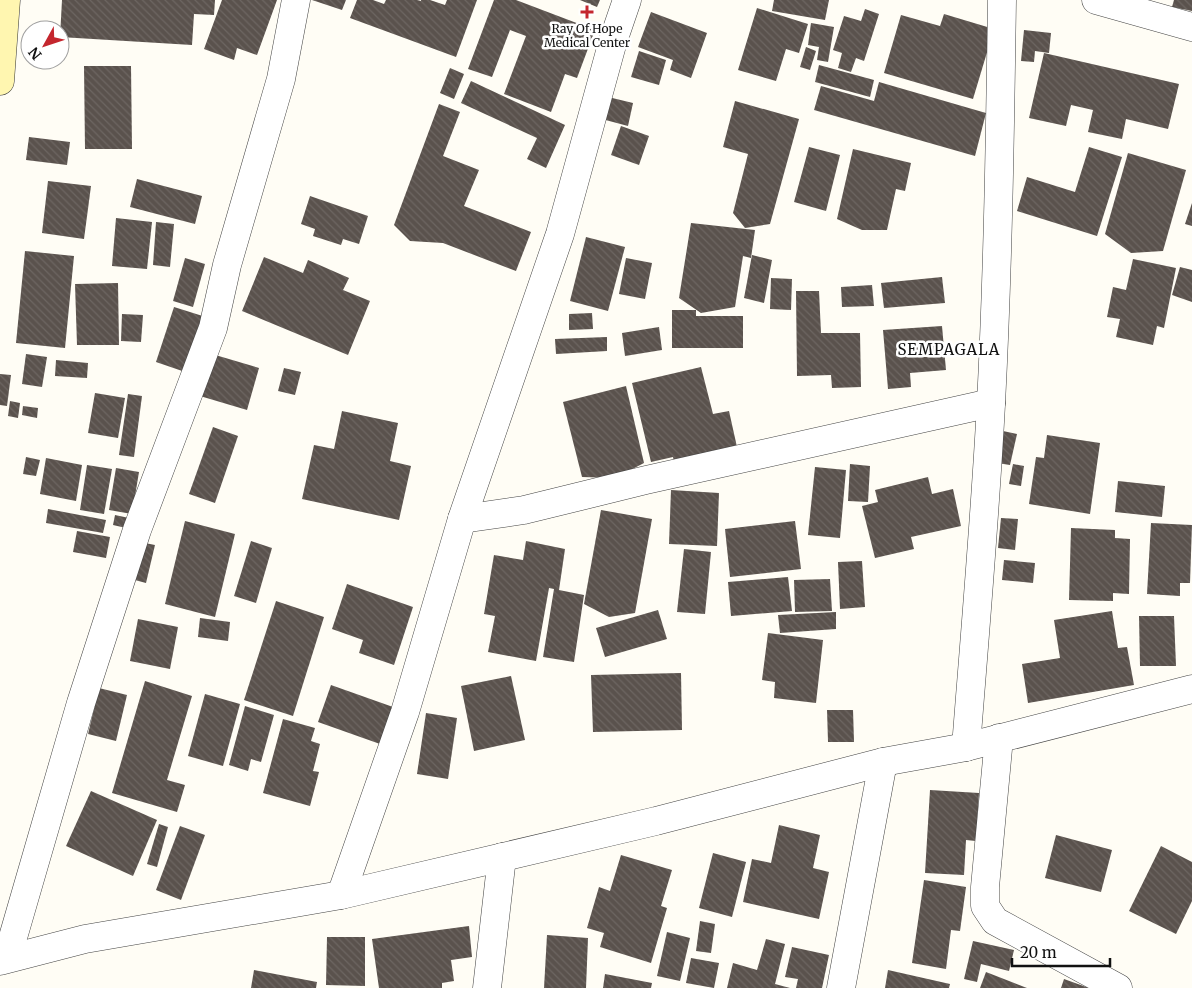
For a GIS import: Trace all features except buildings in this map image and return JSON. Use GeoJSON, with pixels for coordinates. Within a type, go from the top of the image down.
{"type":"FeatureCollection","features":[{"type":"Feature","properties":{"kind":"main road"},"geometry":{"type":"LineString","coordinates":[[0,81],[6,0]]}},
{"type":"Feature","properties":{"kind":"street"},"geometry":{"type":"LineString","coordinates":[[4,959],[81,703],[134,539],[213,328],[227,265],[281,79],[296,0]]}},
{"type":"Feature","properties":{"kind":"street"},"geometry":{"type":"LineString","coordinates":[[341,895],[405,712],[462,519],[560,234],[610,50],[627,0]]}},
{"type":"Feature","properties":{"kind":"street"},"geometry":{"type":"LineString","coordinates":[[966,747],[982,548],[991,403],[999,189],[1002,0]]}},
{"type":"Feature","properties":{"kind":"street"},"geometry":{"type":"LineString","coordinates":[[1096,0],[1192,28]]}},
{"type":"Feature","properties":{"kind":"street"},"geometry":{"type":"LineString","coordinates":[[462,519],[524,510],[646,480],[991,403]]}},
{"type":"Feature","properties":{"kind":"street"},"geometry":{"type":"LineString","coordinates":[[4,959],[85,939],[341,895],[656,821],[883,762],[966,747],[1192,688]]}},
{"type":"Feature","properties":{"kind":"street"},"geometry":{"type":"LineString","coordinates":[[998,738],[985,906],[995,921],[1118,988]]}},
{"type":"Feature","properties":{"kind":"street"},"geometry":{"type":"LineString","coordinates":[[841,988],[883,762]]}},
{"type":"Feature","properties":{"kind":"street"},"geometry":{"type":"LineString","coordinates":[[487,988],[502,857]]}},
{"type":"Feature","properties":{"kind":"place","name":"Ray Of Hope Medical Center"},"geometry":{"type":"Point","coordinates":[587,12]}},
{"type":"Feature","properties":{"kind":"district","name":"SEMPAGALA"},"geometry":{"type":"Point","coordinates":[949,349]}}]}
